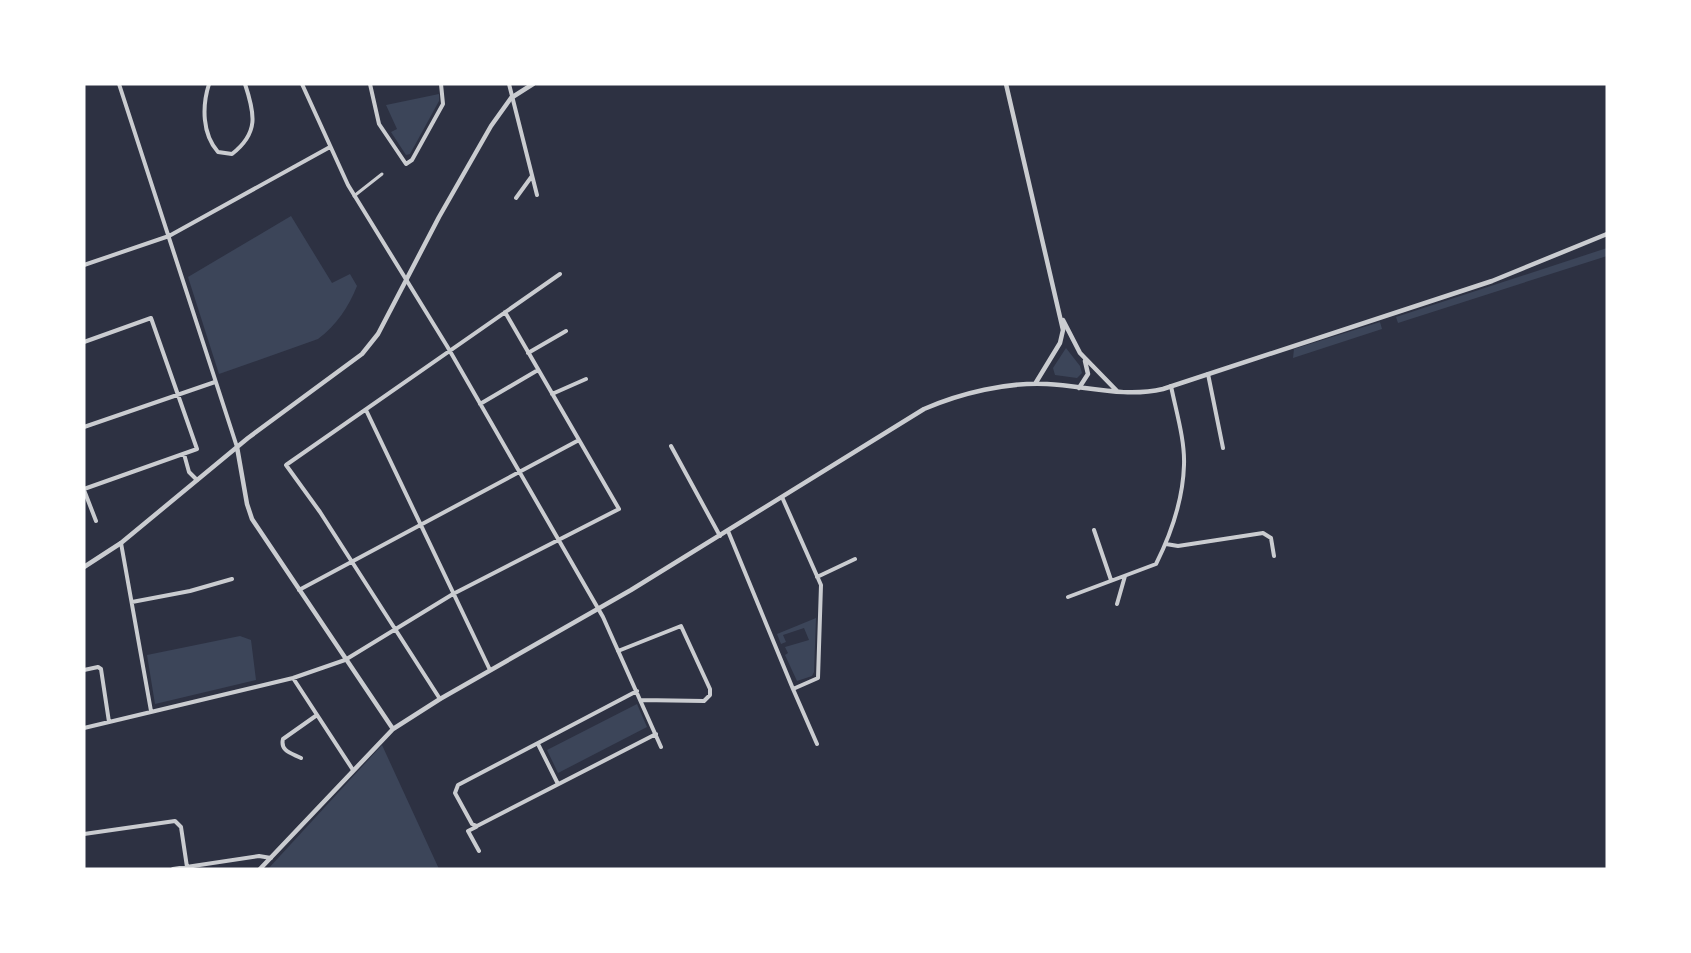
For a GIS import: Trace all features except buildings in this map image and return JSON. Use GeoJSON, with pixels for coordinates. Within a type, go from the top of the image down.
{"type":"FeatureCollection","features":[{"type":"Feature","properties":{"kind":"street"},"geometry":{"type":"LineString","coordinates":[[119,84],[237,447],[249,512],[298,590],[393,729]]}},
{"type":"Feature","properties":{"kind":"street"},"geometry":{"type":"LineString","coordinates":[[209,84],[204,98],[210,142],[218,152],[232,154],[246,143],[253,130],[249,98],[244,84]]}},
{"type":"Feature","properties":{"kind":"street"},"geometry":{"type":"LineString","coordinates":[[302,84],[354,196],[519,470],[598,610],[661,747]]}},
{"type":"Feature","properties":{"kind":"street"},"geometry":{"type":"LineString","coordinates":[[370,84],[379,124],[406,164],[412,160],[443,104],[441,84]]}},
{"type":"Feature","properties":{"kind":"street"},"geometry":{"type":"LineString","coordinates":[[509,84],[537,195]]}},
{"type":"Feature","properties":{"kind":"street"},"geometry":{"type":"LineString","coordinates":[[84,567],[121,543],[237,447],[362,354],[378,334],[475,151],[511,98],[533,84]]}},
{"type":"Feature","properties":{"kind":"street"},"geometry":{"type":"LineString","coordinates":[[1006,84],[1060,312],[1071,339],[1084,358],[1119,393]]}},
{"type":"Feature","properties":{"kind":"street"},"geometry":{"type":"LineString","coordinates":[[84,264],[170,236],[330,147]]}},
{"type":"Feature","properties":{"kind":"street"},"geometry":{"type":"LineString","coordinates":[[354,196],[382,174]]}},
{"type":"Feature","properties":{"kind":"street"},"geometry":{"type":"LineString","coordinates":[[516,198],[532,176]]}},
{"type":"Feature","properties":{"kind":"street"},"geometry":{"type":"LineString","coordinates":[[260,869],[393,729],[440,699],[598,610],[924,409],[962,396],[1035,384],[1119,393],[1147,392],[1171,386],[1492,281],[1607,234]]}},
{"type":"Feature","properties":{"kind":"street"},"geometry":{"type":"LineString","coordinates":[[440,699],[353,562],[286,465],[560,274]]}},
{"type":"Feature","properties":{"kind":"street"},"geometry":{"type":"LineString","coordinates":[[84,728],[293,678],[345,660],[396,631],[453,594],[619,509],[505,312]]}},
{"type":"Feature","properties":{"kind":"street"},"geometry":{"type":"LineString","coordinates":[[1035,384],[1062,339],[1060,312]]}},
{"type":"Feature","properties":{"kind":"street"},"geometry":{"type":"LineString","coordinates":[[84,342],[152,318],[197,449],[84,489],[96,521]]}},
{"type":"Feature","properties":{"kind":"street"},"geometry":{"type":"LineString","coordinates":[[528,353],[566,331]]}},
{"type":"Feature","properties":{"kind":"street"},"geometry":{"type":"LineString","coordinates":[[1079,388],[1088,374],[1084,358]]}},
{"type":"Feature","properties":{"kind":"street"},"geometry":{"type":"LineString","coordinates":[[480,404],[538,370]]}},
{"type":"Feature","properties":{"kind":"street"},"geometry":{"type":"LineString","coordinates":[[1208,373],[1223,448]]}},
{"type":"Feature","properties":{"kind":"street"},"geometry":{"type":"LineString","coordinates":[[552,394],[586,379]]}},
{"type":"Feature","properties":{"kind":"street"},"geometry":{"type":"LineString","coordinates":[[84,427],[215,382]]}},
{"type":"Feature","properties":{"kind":"street"},"geometry":{"type":"LineString","coordinates":[[1068,597],[1156,564],[1166,544],[1181,492],[1184,463],[1171,386]]}},
{"type":"Feature","properties":{"kind":"street"},"geometry":{"type":"LineString","coordinates":[[366,410],[490,670]]}},
{"type":"Feature","properties":{"kind":"street"},"geometry":{"type":"LineString","coordinates":[[298,590],[579,440]]}},
{"type":"Feature","properties":{"kind":"street"},"geometry":{"type":"LineString","coordinates":[[671,446],[720,536]]}},
{"type":"Feature","properties":{"kind":"street"},"geometry":{"type":"LineString","coordinates":[[184,454],[189,472],[197,480]]}},
{"type":"Feature","properties":{"kind":"street"},"geometry":{"type":"LineString","coordinates":[[782,497],[821,585],[818,678],[793,689]]}},
{"type":"Feature","properties":{"kind":"street"},"geometry":{"type":"LineString","coordinates":[[1094,530],[1111,580]]}},
{"type":"Feature","properties":{"kind":"street"},"geometry":{"type":"LineString","coordinates":[[728,531],[817,744]]}},
{"type":"Feature","properties":{"kind":"street"},"geometry":{"type":"LineString","coordinates":[[1166,544],[1178,546],[1263,533],[1271,538],[1274,556]]}},
{"type":"Feature","properties":{"kind":"street"},"geometry":{"type":"LineString","coordinates":[[121,543],[150,711]]}},
{"type":"Feature","properties":{"kind":"street"},"geometry":{"type":"LineString","coordinates":[[817,577],[855,559]]}},
{"type":"Feature","properties":{"kind":"street"},"geometry":{"type":"LineString","coordinates":[[1117,604],[1125,576]]}},
{"type":"Feature","properties":{"kind":"street"},"geometry":{"type":"LineString","coordinates":[[132,602],[190,591],[232,579]]}},
{"type":"Feature","properties":{"kind":"street"},"geometry":{"type":"LineString","coordinates":[[618,651],[681,626],[710,689],[708,699],[704,701],[640,700]]}},
{"type":"Feature","properties":{"kind":"street"},"geometry":{"type":"LineString","coordinates":[[84,670],[98,667],[101,669],[109,722]]}},
{"type":"Feature","properties":{"kind":"street"},"geometry":{"type":"LineString","coordinates":[[293,678],[353,770]]}},
{"type":"Feature","properties":{"kind":"street"},"geometry":{"type":"LineString","coordinates":[[477,826],[472,824],[455,793],[458,785],[637,692]]}},
{"type":"Feature","properties":{"kind":"street"},"geometry":{"type":"LineString","coordinates":[[301,758],[285,751],[282,739],[317,715]]}},
{"type":"Feature","properties":{"kind":"street"},"geometry":{"type":"LineString","coordinates":[[479,851],[468,831],[656,734]]}},
{"type":"Feature","properties":{"kind":"street"},"geometry":{"type":"LineString","coordinates":[[538,744],[558,784]]}},
{"type":"Feature","properties":{"kind":"street"},"geometry":{"type":"LineString","coordinates":[[84,834],[175,821],[181,827],[187,867]]}},
{"type":"Feature","properties":{"kind":"street"},"geometry":{"type":"LineString","coordinates":[[173,869],[259,856],[271,858]]}},
{"type":"Feature","properties":{"kind":"shaded area"},"geometry":{"type":"Polygon","coordinates":[[[439,94],[439,101],[410,154],[406,155],[391,132],[397,129],[386,105],[439,94]]]}},
{"type":"Feature","properties":{"kind":"shaded area"},"geometry":{"type":"Polygon","coordinates":[[[291,216],[332,283],[350,274],[357,286],[354,293],[336,322],[318,339],[219,374],[188,277],[291,216]]]}},
{"type":"Feature","properties":{"kind":"shaded area"},"geometry":{"type":"Polygon","coordinates":[[[1607,248],[1607,256],[1398,323],[1396,317],[1607,248]]]}},
{"type":"Feature","properties":{"kind":"shaded area"},"geometry":{"type":"Polygon","coordinates":[[[1380,322],[1382,329],[1293,358],[1294,349],[1380,322]]]}},
{"type":"Feature","properties":{"kind":"shaded area"},"geometry":{"type":"Polygon","coordinates":[[[1066,348],[1080,366],[1082,373],[1077,378],[1055,375],[1053,368],[1066,348]]]}},
{"type":"Feature","properties":{"kind":"shaded area"},"geometry":{"type":"Polygon","coordinates":[[[816,618],[814,672],[812,676],[797,681],[785,655],[788,653],[785,647],[809,640],[804,628],[783,635],[786,642],[781,644],[777,634],[816,618]]]}},
{"type":"Feature","properties":{"kind":"shaded area"},"geometry":{"type":"Polygon","coordinates":[[[240,636],[251,640],[256,680],[155,704],[147,655],[240,636]]]}},
{"type":"Feature","properties":{"kind":"shaded area"},"geometry":{"type":"Polygon","coordinates":[[[637,704],[647,727],[558,773],[547,750],[637,704]]]}},
{"type":"Feature","properties":{"kind":"shaded area"},"geometry":{"type":"Polygon","coordinates":[[[382,745],[439,869],[268,869],[382,745]]]}}]}
